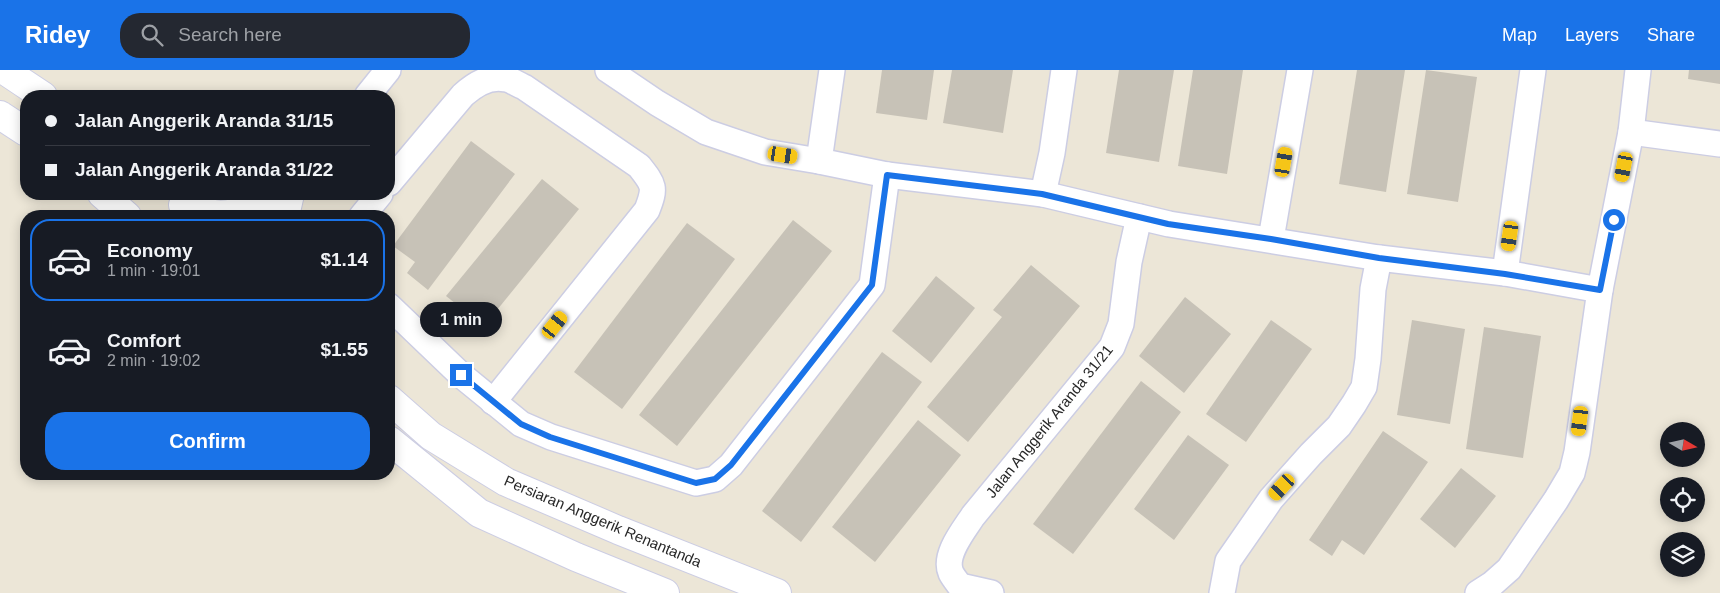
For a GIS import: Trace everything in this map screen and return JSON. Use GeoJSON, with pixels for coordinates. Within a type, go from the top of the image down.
{"type":"FeatureCollection","features":[{"type":"Feature","properties":{"kind":"main road"},"geometry":{"type":"LineString","coordinates":[[4,70],[34,90]]}},
{"type":"Feature","properties":{"kind":"main road"},"geometry":{"type":"LineString","coordinates":[[0,115],[20,128]]}},
{"type":"Feature","properties":{"kind":"main road"},"geometry":{"type":"LineString","coordinates":[[109,200],[120,210]]}},
{"type":"Feature","properties":{"kind":"main road"},"geometry":{"type":"LineString","coordinates":[[247,210],[268,200]]}},
{"type":"Feature","properties":{"kind":"main road"},"geometry":{"type":"LineString","coordinates":[[183,205],[200,210]]}},
{"type":"Feature","properties":{"kind":"main road","name":"Persiaran Anggerik Renantanda"},"geometry":{"type":"LineString","coordinates":[[395,404],[431,436],[506,482],[618,530],[777,593]]}},
{"type":"Feature","properties":{"kind":"main road"},"geometry":{"type":"LineString","coordinates":[[395,445],[479,513],[576,557],[665,593]]}},
{"type":"Feature","properties":{"kind":"street"},"geometry":{"type":"LineString","coordinates":[[372,90],[388,70]]}},
{"type":"Feature","properties":{"kind":"street"},"geometry":{"type":"LineString","coordinates":[[608,70],[657,103],[706,132],[765,152],[887,175],[1042,194],[1168,224],[1271,239],[1379,258],[1505,274],[1600,290]]}},
{"type":"Feature","properties":{"kind":"street"},"geometry":{"type":"LineString","coordinates":[[820,161],[832,70]]}},
{"type":"Feature","properties":{"kind":"street"},"geometry":{"type":"LineString","coordinates":[[1042,194],[1052,152],[1064,70]]}},
{"type":"Feature","properties":{"kind":"street"},"geometry":{"type":"LineString","coordinates":[[1271,239],[1300,70]]}},
{"type":"Feature","properties":{"kind":"street"},"geometry":{"type":"LineString","coordinates":[[1505,274],[1533,70]]}},
{"type":"Feature","properties":{"kind":"street"},"geometry":{"type":"LineString","coordinates":[[1478,593],[1492,584],[1509,568],[1556,500],[1572,473],[1577,452],[1600,290],[1631,132],[1638,70]]}},
{"type":"Feature","properties":{"kind":"street"},"geometry":{"type":"LineString","coordinates":[[395,176],[463,95],[476,84],[505,78],[524,87],[639,166],[651,181],[653,193],[647,210],[493,402]]}},
{"type":"Feature","properties":{"kind":"street"},"geometry":{"type":"LineString","coordinates":[[1631,132],[1720,144]]}},
{"type":"Feature","properties":{"kind":"street"},"geometry":{"type":"LineString","coordinates":[[395,312],[461,375],[521,424],[550,437],[696,483],[715,479],[731,465],[872,285],[887,175]]}},
{"type":"Feature","properties":{"kind":"street"},"geometry":{"type":"LineString","coordinates":[[270,210],[280,200]]}},
{"type":"Feature","properties":{"kind":"street"},"geometry":{"type":"LineString","coordinates":[[367,210],[375,200]]}},
{"type":"Feature","properties":{"kind":"street","name":"Jalan Anggerik Aranda 31/21"},"geometry":{"type":"LineString","coordinates":[[991,593],[960,586],[950,572],[950,559],[955,543],[973,516],[1112,347],[1121,324],[1129,262],[1139,217]]}},
{"type":"Feature","properties":{"kind":"street"},"geometry":{"type":"LineString","coordinates":[[1222,593],[1228,561],[1271,499],[1339,426],[1364,387],[1368,359],[1372,289],[1379,258]]}},
{"type":"Feature","properties":{"kind":"building"},"geometry":{"type":"Polygon","coordinates":[[[882,70],[934,70],[927,120],[876,113],[882,70]]]}},
{"type":"Feature","properties":{"kind":"building"},"geometry":{"type":"Polygon","coordinates":[[[952,70],[1013,70],[1003,133],[943,123],[952,70]]]}},
{"type":"Feature","properties":{"kind":"building"},"geometry":{"type":"Polygon","coordinates":[[[1119,70],[1174,70],[1159,162],[1106,153],[1119,70]]]}},
{"type":"Feature","properties":{"kind":"building"},"geometry":{"type":"Polygon","coordinates":[[[1193,70],[1243,70],[1227,174],[1178,166],[1193,70]]]}},
{"type":"Feature","properties":{"kind":"building"},"geometry":{"type":"Polygon","coordinates":[[[1357,70],[1405,70],[1386,192],[1339,184],[1357,70]]]}},
{"type":"Feature","properties":{"kind":"building"},"geometry":{"type":"Polygon","coordinates":[[[1426,70],[1477,77],[1458,202],[1407,194],[1426,70]]]}},
{"type":"Feature","properties":{"kind":"building"},"geometry":{"type":"Polygon","coordinates":[[[1689,70],[1720,70],[1720,84],[1688,79],[1689,70]]]}},
{"type":"Feature","properties":{"kind":"building"},"geometry":{"type":"Polygon","coordinates":[[[471,141],[515,174],[428,290],[407,273],[415,262],[395,247],[395,243],[471,141]]]}},
{"type":"Feature","properties":{"kind":"building"},"geometry":{"type":"Polygon","coordinates":[[[542,179],[579,209],[484,326],[446,296],[542,179]]]}},
{"type":"Feature","properties":{"kind":"building"},"geometry":{"type":"Polygon","coordinates":[[[793,220],[832,251],[677,446],[639,415],[793,220]]]}},
{"type":"Feature","properties":{"kind":"building"},"geometry":{"type":"Polygon","coordinates":[[[687,223],[735,259],[622,409],[574,372],[687,223]]]}},
{"type":"Feature","properties":{"kind":"building"},"geometry":{"type":"Polygon","coordinates":[[[1031,265],[1080,306],[968,442],[927,407],[1002,317],[993,310],[1031,265]]]}},
{"type":"Feature","properties":{"kind":"building"},"geometry":{"type":"Polygon","coordinates":[[[936,276],[975,308],[931,363],[892,331],[936,276]]]}},
{"type":"Feature","properties":{"kind":"building"},"geometry":{"type":"Polygon","coordinates":[[[1185,297],[1231,334],[1184,393],[1139,356],[1185,297]]]}},
{"type":"Feature","properties":{"kind":"building"},"geometry":{"type":"Polygon","coordinates":[[[1271,320],[1312,349],[1246,442],[1206,414],[1271,320]]]}},
{"type":"Feature","properties":{"kind":"building"},"geometry":{"type":"Polygon","coordinates":[[[1412,320],[1465,329],[1450,424],[1397,415],[1412,320]]]}},
{"type":"Feature","properties":{"kind":"building"},"geometry":{"type":"Polygon","coordinates":[[[1484,327],[1541,336],[1523,458],[1466,449],[1484,327]]]}},
{"type":"Feature","properties":{"kind":"building"},"geometry":{"type":"Polygon","coordinates":[[[882,352],[922,382],[801,542],[762,511],[882,352]]]}},
{"type":"Feature","properties":{"kind":"building"},"geometry":{"type":"Polygon","coordinates":[[[1141,381],[1181,412],[1073,554],[1033,524],[1141,381]]]}},
{"type":"Feature","properties":{"kind":"building"},"geometry":{"type":"Polygon","coordinates":[[[918,420],[961,455],[875,562],[832,527],[918,420]]]}},
{"type":"Feature","properties":{"kind":"building"},"geometry":{"type":"Polygon","coordinates":[[[1383,431],[1428,462],[1364,555],[1342,540],[1332,556],[1309,540],[1383,431]]]}},
{"type":"Feature","properties":{"kind":"building"},"geometry":{"type":"Polygon","coordinates":[[[1188,435],[1229,465],[1174,540],[1134,509],[1188,435]]]}},
{"type":"Feature","properties":{"kind":"building"},"geometry":{"type":"Polygon","coordinates":[[[1461,468],[1496,496],[1455,548],[1420,519],[1461,468]]]}},
{"type":"Feature","properties":{"kind":"route"},"geometry":{"type":"LineString","coordinates":[[461,375],[521,424],[550,437],[696,483],[715,479],[731,465],[872,285],[887,175],[1042,194],[1168,224],[1271,239],[1379,258],[1505,274],[1600,290],[1614,220]]}}]}
